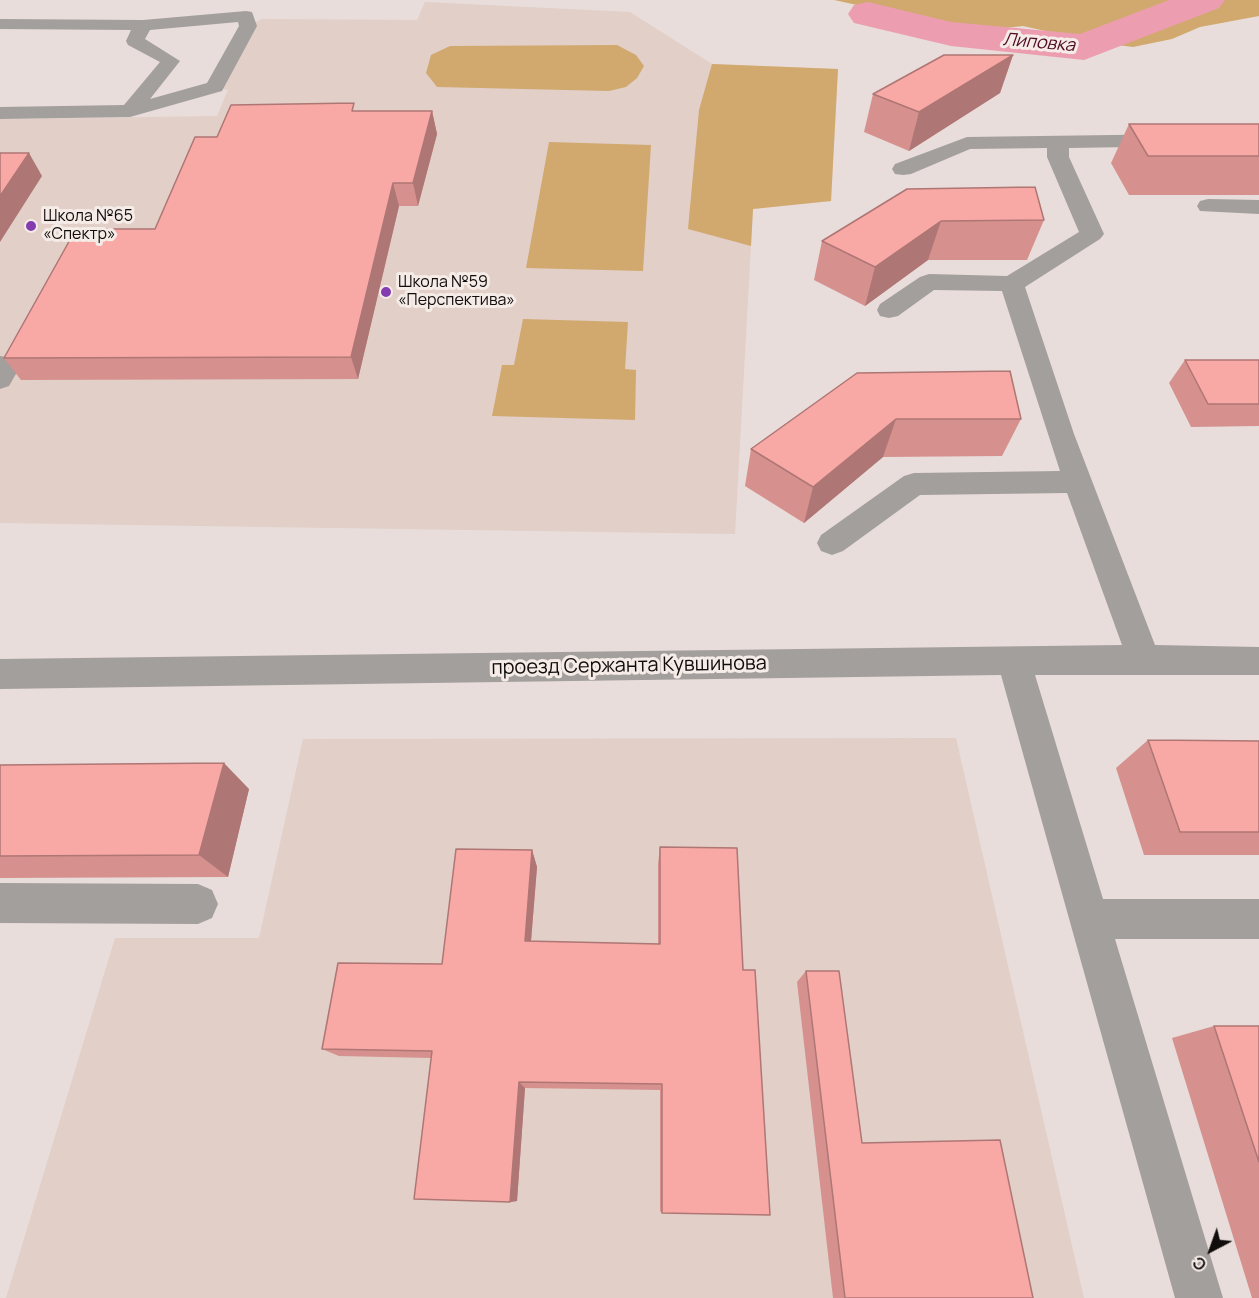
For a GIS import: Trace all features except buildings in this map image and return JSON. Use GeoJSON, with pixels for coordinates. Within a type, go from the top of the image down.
{"type":"FeatureCollection","features":[{"type":"Feature","properties":{"kind":"street"},"geometry":{"type":"LineString","coordinates":[[0,24],[143,25],[246,16],[248,26],[215,87],[130,111],[0,113]]}},
{"type":"Feature","properties":{"kind":"street"},"geometry":{"type":"LineString","coordinates":[[130,111],[171,61],[135,42],[143,25]]}},
{"type":"Feature","properties":{"kind":"street"},"geometry":{"type":"LineString","coordinates":[[903,169],[967,143],[1259,139]]}},
{"type":"Feature","properties":{"kind":"street"},"geometry":{"type":"LineString","coordinates":[[889,310],[929,282],[1012,284],[1092,234],[1058,157],[1058,142]]}},
{"type":"Feature","properties":{"kind":"street"},"geometry":{"type":"LineString","coordinates":[[1208,206],[1259,207]]}},
{"type":"Feature","properties":{"kind":"street"},"geometry":{"type":"LineString","coordinates":[[1012,284],[1078,482],[1144,659]]}},
{"type":"Feature","properties":{"kind":"street"},"geometry":{"type":"LineString","coordinates":[[0,364],[9,365],[0,380]]}},
{"type":"Feature","properties":{"kind":"street"},"geometry":{"type":"LineString","coordinates":[[832,543],[914,484],[1078,482]]}},
{"type":"Feature","properties":{"kind":"street","name":"проезд Сержанта Кувшинова"},"geometry":{"type":"LineString","coordinates":[[0,674],[1144,659],[1259,661]]}},
{"type":"Feature","properties":{"kind":"street"},"geometry":{"type":"LineString","coordinates":[[1014,661],[1199,1298]]}},
{"type":"Feature","properties":{"kind":"street"},"geometry":{"type":"LineString","coordinates":[[0,903],[198,904]]}},
{"type":"Feature","properties":{"kind":"street"},"geometry":{"type":"LineString","coordinates":[[1089,919],[1259,919]]}},
{"type":"Feature","properties":{"kind":"shaded area"},"geometry":{"type":"Polygon","coordinates":[[[834,0],[1259,0],[1259,16],[1200,27],[1172,39],[1133,47],[1094,42],[1023,26],[977,31],[834,0]]]}},
{"type":"Feature","properties":{"kind":"shaded area","name":"Школа №59 «Перспектива»"},"geometry":{"type":"Polygon","coordinates":[[[425,2],[630,12],[712,64],[838,69],[831,201],[753,209],[735,534],[0,523],[0,119],[217,116],[228,90],[215,87],[248,26],[262,19],[417,20],[425,2]]]}},
{"type":"Feature","properties":{"kind":"shaded area"},"geometry":{"type":"Polygon","coordinates":[[[617,45],[636,55],[644,66],[637,78],[626,87],[609,91],[437,87],[426,73],[431,55],[450,46],[617,45]]]}},
{"type":"Feature","properties":{"kind":"shaded area"},"geometry":{"type":"Polygon","coordinates":[[[712,64],[838,69],[831,201],[753,209],[751,246],[688,229],[699,110],[712,64]]]}},
{"type":"Feature","properties":{"kind":"shaded area"},"geometry":{"type":"Polygon","coordinates":[[[549,142],[651,145],[643,271],[526,268],[549,142]]]}},
{"type":"Feature","properties":{"kind":"shaded area"},"geometry":{"type":"Polygon","coordinates":[[[523,319],[628,322],[625,369],[636,370],[635,420],[492,416],[502,365],[514,365],[523,319]]]}},
{"type":"Feature","properties":{"kind":"shaded area"},"geometry":{"type":"Polygon","coordinates":[[[956,738],[1084,1298],[6,1298],[115,938],[259,938],[303,739],[956,738]]]}},
{"type":"Feature","properties":{"kind":"waterway","name":"Липовка"},"geometry":{"type":"LineString","coordinates":[[868,14],[951,34],[1084,47],[1205,0]]}},
{"type":"Feature","properties":{"kind":"place","name":"Школа №65 «Спектр»"},"geometry":{"type":"Point","coordinates":[31,226]}},
{"type":"Feature","properties":{"kind":"place","name":"Школа №59 «Перспектива»"},"geometry":{"type":"Point","coordinates":[386,292]}}]}
